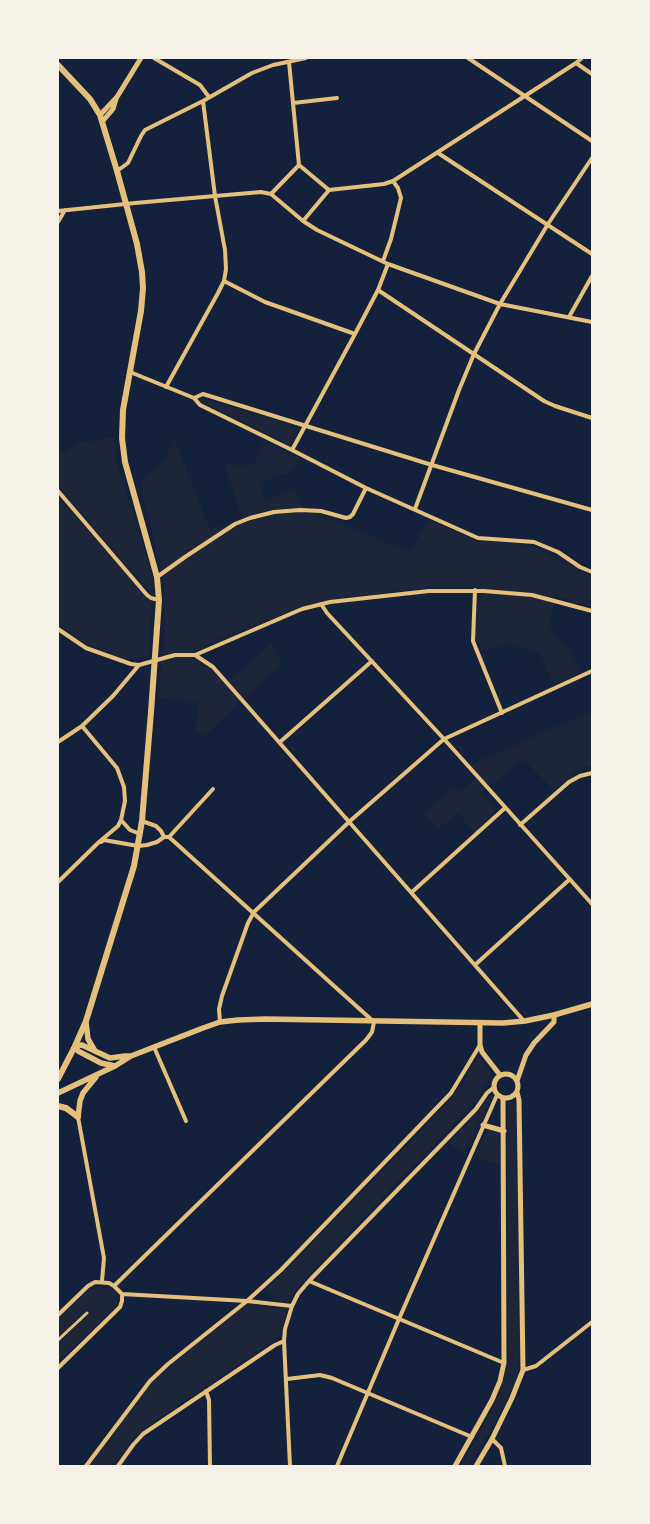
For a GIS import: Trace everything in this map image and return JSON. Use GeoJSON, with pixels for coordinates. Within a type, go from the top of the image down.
{"type":"FeatureCollection","features":[{"type":"Feature","properties":{"kind":"main road"},"geometry":{"type":"LineString","coordinates":[[58,65],[90,99],[101,118],[137,244],[142,272],[142,288],[140,311],[123,410],[122,438],[125,462],[157,577],[159,600],[156,660],[142,821],[138,846],[130,884],[86,1021],[59,1075]]}},
{"type":"Feature","properties":{"kind":"main road"},"geometry":{"type":"LineString","coordinates":[[58,1093],[116,1066],[131,1056],[220,1022],[266,1019],[503,1023],[554,1015],[592,1004]]}},
{"type":"Feature","properties":{"kind":"main road"},"geometry":{"type":"LineString","coordinates":[[86,1021],[88,1039],[96,1052]]}},
{"type":"Feature","properties":{"kind":"main road"},"geometry":{"type":"LineString","coordinates":[[75,1046],[82,1045],[110,1058],[131,1056]]}},
{"type":"Feature","properties":{"kind":"main road"},"geometry":{"type":"LineString","coordinates":[[75,1046],[78,1051],[101,1063],[116,1066]]}},
{"type":"Feature","properties":{"kind":"main road"},"geometry":{"type":"LineString","coordinates":[[58,1106],[66,1108],[78,1117],[83,1093],[97,1075]]}},
{"type":"Feature","properties":{"kind":"street"},"geometry":{"type":"LineString","coordinates":[[101,118],[117,97],[141,58]]}},
{"type":"Feature","properties":{"kind":"street"},"geometry":{"type":"LineString","coordinates":[[154,58],[200,85],[209,97]]}},
{"type":"Feature","properties":{"kind":"street"},"geometry":{"type":"LineString","coordinates":[[117,171],[128,164],[141,136],[146,130],[252,73],[306,58]]}},
{"type":"Feature","properties":{"kind":"street"},"geometry":{"type":"LineString","coordinates":[[468,58],[592,141]]}},
{"type":"Feature","properties":{"kind":"street"},"geometry":{"type":"LineString","coordinates":[[304,221],[329,190],[384,184],[393,181],[582,58]]}},
{"type":"Feature","properties":{"kind":"street"},"geometry":{"type":"LineString","coordinates":[[289,62],[299,165],[329,190]]}},
{"type":"Feature","properties":{"kind":"street"},"geometry":{"type":"LineString","coordinates":[[576,63],[592,74]]}},
{"type":"Feature","properties":{"kind":"street"},"geometry":{"type":"LineString","coordinates":[[293,103],[337,98]]}},
{"type":"Feature","properties":{"kind":"street"},"geometry":{"type":"LineString","coordinates":[[166,387],[218,294],[224,281],[226,269],[225,250],[215,196],[203,101]]}},
{"type":"Feature","properties":{"kind":"street"},"geometry":{"type":"LineString","coordinates":[[438,153],[592,254]]}},
{"type":"Feature","properties":{"kind":"street"},"geometry":{"type":"LineString","coordinates":[[415,509],[458,390],[474,354],[500,304],[548,224],[592,158]]}},
{"type":"Feature","properties":{"kind":"street"},"geometry":{"type":"LineString","coordinates":[[271,194],[299,165]]}},
{"type":"Feature","properties":{"kind":"street"},"geometry":{"type":"LineString","coordinates":[[383,261],[391,239],[401,198],[398,188],[393,181]]}},
{"type":"Feature","properties":{"kind":"street"},"geometry":{"type":"LineString","coordinates":[[58,211],[261,192],[271,194],[317,230],[388,264],[500,304],[592,322]]}},
{"type":"Feature","properties":{"kind":"street"},"geometry":{"type":"LineString","coordinates":[[58,222],[65,210]]}},
{"type":"Feature","properties":{"kind":"street"},"geometry":{"type":"LineString","coordinates":[[292,450],[378,290],[388,264]]}},
{"type":"Feature","properties":{"kind":"street"},"geometry":{"type":"LineString","coordinates":[[569,317],[592,276]]}},
{"type":"Feature","properties":{"kind":"street"},"geometry":{"type":"LineString","coordinates":[[224,281],[265,302],[355,334]]}},
{"type":"Feature","properties":{"kind":"street"},"geometry":{"type":"LineString","coordinates":[[378,290],[544,401],[592,418]]}},
{"type":"Feature","properties":{"kind":"street"},"geometry":{"type":"LineString","coordinates":[[130,372],[194,398],[200,406],[366,488],[478,538],[534,542],[558,552],[580,567],[592,572]]}},
{"type":"Feature","properties":{"kind":"street"},"geometry":{"type":"LineString","coordinates":[[194,398],[203,394],[432,465],[592,510]]}},
{"type":"Feature","properties":{"kind":"street"},"geometry":{"type":"LineString","coordinates":[[157,577],[235,524],[250,518],[274,512],[300,510],[321,511],[346,518],[350,517],[366,488]]}},
{"type":"Feature","properties":{"kind":"street"},"geometry":{"type":"LineString","coordinates":[[58,491],[147,595],[159,600]]}},
{"type":"Feature","properties":{"kind":"street"},"geometry":{"type":"LineString","coordinates":[[475,590],[473,641],[502,713]]}},
{"type":"Feature","properties":{"kind":"street"},"geometry":{"type":"LineString","coordinates":[[58,629],[86,648],[139,665],[175,655],[195,655],[302,609],[321,604],[429,591],[475,590],[532,595],[592,611]]}},
{"type":"Feature","properties":{"kind":"street"},"geometry":{"type":"LineString","coordinates":[[321,604],[327,613],[444,739],[592,904]]}},
{"type":"Feature","properties":{"kind":"street"},"geometry":{"type":"LineString","coordinates":[[195,655],[213,667],[525,1021]]}},
{"type":"Feature","properties":{"kind":"street"},"geometry":{"type":"LineString","coordinates":[[280,742],[372,661]]}},
{"type":"Feature","properties":{"kind":"street"},"geometry":{"type":"LineString","coordinates":[[58,742],[82,726],[113,696],[139,665]]}},
{"type":"Feature","properties":{"kind":"street"},"geometry":{"type":"LineString","coordinates":[[220,1022],[219,1008],[222,996],[254,912],[350,821],[444,739],[592,671]]}},
{"type":"Feature","properties":{"kind":"street"},"geometry":{"type":"LineString","coordinates":[[58,882],[118,826],[125,801],[124,787],[117,768],[82,726]]}},
{"type":"Feature","properties":{"kind":"street"},"geometry":{"type":"LineString","coordinates":[[520,825],[569,782],[592,772]]}},
{"type":"Feature","properties":{"kind":"street"},"geometry":{"type":"LineString","coordinates":[[99,842],[104,840],[138,846],[150,845],[167,837],[213,789]]}},
{"type":"Feature","properties":{"kind":"street"},"geometry":{"type":"LineString","coordinates":[[412,892],[505,808]]}},
{"type":"Feature","properties":{"kind":"street"},"geometry":{"type":"LineString","coordinates":[[121,820],[130,830],[140,834]]}},
{"type":"Feature","properties":{"kind":"street"},"geometry":{"type":"LineString","coordinates":[[114,1286],[366,1040],[372,1032],[374,1022],[254,912],[156,826],[142,821]]}},
{"type":"Feature","properties":{"kind":"street"},"geometry":{"type":"LineString","coordinates":[[476,964],[570,879]]}},
{"type":"Feature","properties":{"kind":"street"},"geometry":{"type":"LineString","coordinates":[[476,1466],[492,1439],[523,1370],[519,1100],[517,1081],[526,1054],[554,1022],[554,1015]]}},
{"type":"Feature","properties":{"kind":"street"},"geometry":{"type":"LineString","coordinates":[[480,1023],[480,1045],[482,1052],[500,1075]]}},
{"type":"Feature","properties":{"kind":"street"},"geometry":{"type":"LineString","coordinates":[[86,1466],[150,1381],[168,1364],[247,1301],[280,1270],[451,1093],[480,1045]]}},
{"type":"Feature","properties":{"kind":"street"},"geometry":{"type":"LineString","coordinates":[[154,1047],[186,1122]]}},
{"type":"Feature","properties":{"kind":"street"},"geometry":{"type":"LineString","coordinates":[[517,1081],[512,1075],[500,1075],[494,1080],[493,1088],[497,1095],[503,1099],[511,1098],[517,1092]]}},
{"type":"Feature","properties":{"kind":"street"},"geometry":{"type":"LineString","coordinates":[[290,1466],[284,1341],[292,1306],[298,1294],[476,1109],[493,1088]]}},
{"type":"Feature","properties":{"kind":"street"},"geometry":{"type":"LineString","coordinates":[[337,1466],[497,1095]]}},
{"type":"Feature","properties":{"kind":"street"},"geometry":{"type":"LineString","coordinates":[[455,1466],[492,1400],[500,1381],[504,1363],[503,1099]]}},
{"type":"Feature","properties":{"kind":"street"},"geometry":{"type":"LineString","coordinates":[[78,1117],[104,1258],[102,1281]]}},
{"type":"Feature","properties":{"kind":"street"},"geometry":{"type":"LineString","coordinates":[[484,1125],[504,1131]]}},
{"type":"Feature","properties":{"kind":"street"},"geometry":{"type":"LineString","coordinates":[[58,1315],[88,1286],[102,1281],[114,1286],[122,1294],[247,1301],[292,1306]]}},
{"type":"Feature","properties":{"kind":"street"},"geometry":{"type":"LineString","coordinates":[[309,1281],[504,1363]]}},
{"type":"Feature","properties":{"kind":"street"},"geometry":{"type":"LineString","coordinates":[[58,1368],[120,1307],[122,1294]]}},
{"type":"Feature","properties":{"kind":"street"},"geometry":{"type":"LineString","coordinates":[[58,1340],[87,1313]]}},
{"type":"Feature","properties":{"kind":"street"},"geometry":{"type":"LineString","coordinates":[[523,1370],[536,1366],[592,1322]]}},
{"type":"Feature","properties":{"kind":"street"},"geometry":{"type":"LineString","coordinates":[[118,1466],[133,1445],[144,1434],[275,1345],[284,1341]]}},
{"type":"Feature","properties":{"kind":"street"},"geometry":{"type":"LineString","coordinates":[[287,1379],[320,1375],[332,1378],[472,1437]]}},
{"type":"Feature","properties":{"kind":"street"},"geometry":{"type":"LineString","coordinates":[[206,1391],[209,1400],[210,1466]]}},
{"type":"Feature","properties":{"kind":"street"},"geometry":{"type":"LineString","coordinates":[[492,1439],[500,1448],[505,1466]]}},
{"type":"Feature","properties":{"kind":"shaded area"},"geometry":{"type":"Polygon","coordinates":[[[201,398],[300,428],[291,446],[200,401],[201,398]]]}},
{"type":"Feature","properties":{"kind":"shaded area"},"geometry":{"type":"Polygon","coordinates":[[[113,437],[117,463],[152,577],[152,592],[141,582],[58,486],[58,452],[66,452],[79,443],[113,437]]]}},
{"type":"Feature","properties":{"kind":"shaded area"},"geometry":{"type":"Polygon","coordinates":[[[174,437],[210,530],[242,518],[225,465],[253,465],[264,442],[298,458],[292,471],[260,483],[265,501],[294,487],[302,507],[409,552],[429,520],[477,541],[519,544],[538,548],[572,568],[592,576],[592,606],[556,596],[548,629],[569,648],[581,672],[554,684],[540,654],[508,643],[483,652],[472,630],[481,596],[480,587],[429,587],[315,602],[210,643],[192,654],[192,659],[210,668],[225,684],[272,643],[282,664],[203,737],[196,731],[198,702],[158,698],[165,630],[164,581],[140,482],[165,459],[174,437]]]}},
{"type":"Feature","properties":{"kind":"shaded area"},"geometry":{"type":"Polygon","coordinates":[[[58,496],[143,595],[152,602],[149,656],[127,660],[85,643],[58,625],[58,496]]]}},
{"type":"Feature","properties":{"kind":"shaded area"},"geometry":{"type":"Polygon","coordinates":[[[592,711],[592,766],[587,766],[571,774],[554,790],[523,759],[482,793],[496,810],[474,832],[458,813],[438,829],[424,813],[453,787],[459,793],[477,776],[470,765],[592,711]]]}},
{"type":"Feature","properties":{"kind":"shaded area"},"geometry":{"type":"Polygon","coordinates":[[[478,1056],[492,1073],[477,1100],[304,1279],[288,1301],[276,1300],[266,1290],[447,1104],[464,1081],[478,1056]]]}},
{"type":"Feature","properties":{"kind":"shaded area"},"geometry":{"type":"Polygon","coordinates":[[[491,1094],[493,1097],[465,1153],[448,1143],[481,1108],[491,1094]]]}},
{"type":"Feature","properties":{"kind":"shaded area"},"geometry":{"type":"Polygon","coordinates":[[[512,1101],[516,1106],[520,1350],[517,1377],[508,1399],[469,1466],[460,1466],[480,1433],[499,1393],[508,1364],[507,1106],[512,1101]]]}},
{"type":"Feature","properties":{"kind":"shaded area"},"geometry":{"type":"Polygon","coordinates":[[[490,1130],[496,1132],[499,1136],[500,1165],[474,1157],[487,1132],[490,1130]]]}},
{"type":"Feature","properties":{"kind":"shaded area"},"geometry":{"type":"Polygon","coordinates":[[[102,1286],[114,1290],[118,1295],[118,1305],[58,1362],[58,1319],[90,1289],[102,1286]]]}},
{"type":"Feature","properties":{"kind":"shaded area"},"geometry":{"type":"Polygon","coordinates":[[[249,1303],[286,1309],[281,1333],[278,1337],[141,1431],[134,1437],[114,1466],[89,1466],[151,1383],[249,1303]]]}}]}
